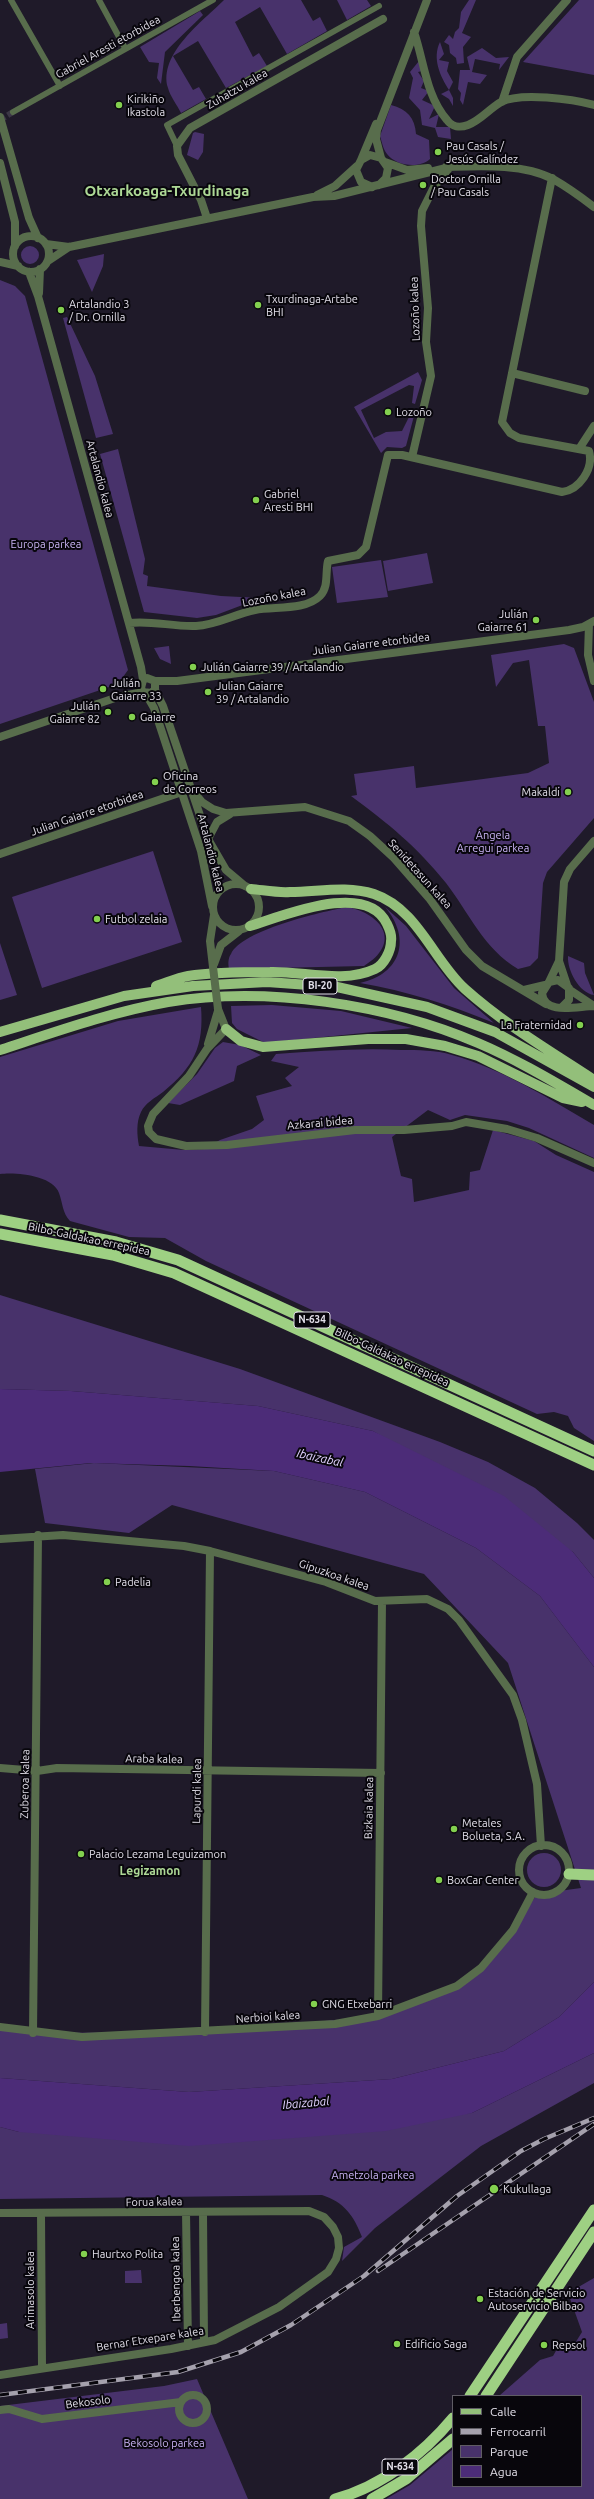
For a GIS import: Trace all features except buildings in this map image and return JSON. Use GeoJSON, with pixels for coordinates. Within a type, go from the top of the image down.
{"type":"FeatureCollection","features":[{"type":"Feature","properties":{"kind":"highway","name":"N-634"},"geometry":{"type":"LineString","coordinates":[[0,1216],[18,1224]]}},
{"type":"Feature","properties":{"kind":"highway","name":"N-634"},"geometry":{"type":"LineString","coordinates":[[0,1220],[18,1224]]}},
{"type":"Feature","properties":{"kind":"highway","name":"Bilbo-Galdakao errepidea"},"geometry":{"type":"LineString","coordinates":[[18,1224],[116,1242],[178,1260],[594,1451]]}},
{"type":"Feature","properties":{"kind":"highway","name":"N-634"},"geometry":{"type":"LineString","coordinates":[[0,1234],[16,1237]]}},
{"type":"Feature","properties":{"kind":"highway","name":"N-634"},"geometry":{"type":"LineString","coordinates":[[0,1238],[16,1237]]}},
{"type":"Feature","properties":{"kind":"highway","name":"Bilbo-Galdakao errepidea"},"geometry":{"type":"LineString","coordinates":[[16,1237],[113,1255],[174,1272],[594,1466]]}},
{"type":"Feature","properties":{"kind":"highway"},"geometry":{"type":"LineString","coordinates":[[569,1874],[591,1875]]}},
{"type":"Feature","properties":{"kind":"highway"},"geometry":{"type":"LineString","coordinates":[[471,2395],[594,2210]]}},
{"type":"Feature","properties":{"kind":"highway"},"geometry":{"type":"LineString","coordinates":[[487,2395],[594,2232]]}},
{"type":"Feature","properties":{"kind":"highway","name":"N-634"},"geometry":{"type":"LineString","coordinates":[[335,2499],[368,2486],[399,2468],[431,2442],[452,2419]]}},
{"type":"Feature","properties":{"kind":"highway","name":"N-634"},"geometry":{"type":"LineString","coordinates":[[372,2499],[406,2479],[452,2440]]}},
{"type":"Feature","properties":{"kind":"main road"},"geometry":{"type":"LineString","coordinates":[[248,887],[289,892],[349,888],[375,894],[399,908],[418,928],[463,988],[491,1012],[594,1080]]}},
{"type":"Feature","properties":{"kind":"main road"},"geometry":{"type":"LineString","coordinates":[[124,996],[188,976],[270,972],[361,975],[377,968],[388,955],[391,942],[390,932],[384,918],[376,910],[344,902],[313,906],[245,928]]}},
{"type":"Feature","properties":{"kind":"main road","name":"BI-20"},"geometry":{"type":"LineString","coordinates":[[0,1032],[124,996],[193,986],[267,982],[337,987],[427,1007],[494,1032],[594,1087]]}},
{"type":"Feature","properties":{"kind":"main road","name":"BI-20"},"geometry":{"type":"LineString","coordinates":[[0,1050],[101,1018],[168,1002],[216,998],[281,998],[338,1004],[387,1013],[425,1024],[477,1043],[519,1062],[594,1105]]}},
{"type":"Feature","properties":{"kind":"main road"},"geometry":{"type":"LineString","coordinates":[[226,1029],[241,1041],[263,1048],[368,1039],[406,1039],[445,1046],[490,1061],[563,1098],[594,1105]]}},
{"type":"Feature","properties":{"kind":"street"},"geometry":{"type":"LineString","coordinates":[[11,0],[60,86]]}},
{"type":"Feature","properties":{"kind":"street"},"geometry":{"type":"LineString","coordinates":[[99,0],[125,48]]}},
{"type":"Feature","properties":{"kind":"street"},"geometry":{"type":"LineString","coordinates":[[196,0],[200,7]]}},
{"type":"Feature","properties":{"kind":"street","name":"Gabriel Aresti etorbidea"},"geometry":{"type":"LineString","coordinates":[[13,112],[213,0]]}},
{"type":"Feature","properties":{"kind":"street"},"geometry":{"type":"LineString","coordinates":[[376,186],[361,182],[357,175],[359,163],[391,90],[427,0]]}},
{"type":"Feature","properties":{"kind":"street"},"geometry":{"type":"LineString","coordinates":[[502,102],[518,57],[567,0]]}},
{"type":"Feature","properties":{"kind":"street","name":"Zuhatzu kalea"},"geometry":{"type":"LineString","coordinates":[[378,6],[167,125],[177,146],[190,128],[382,19]]}},
{"type":"Feature","properties":{"kind":"street"},"geometry":{"type":"LineString","coordinates":[[414,32],[432,94],[448,121],[460,127],[468,125],[502,102],[517,98],[561,98],[594,105]]}},
{"type":"Feature","properties":{"kind":"street"},"geometry":{"type":"LineString","coordinates":[[376,186],[387,175],[376,139],[377,130],[391,90]]}},
{"type":"Feature","properties":{"kind":"street"},"geometry":{"type":"LineString","coordinates":[[0,118],[29,218],[38,238],[46,244],[69,247],[313,197],[334,196],[450,167]]}},
{"type":"Feature","properties":{"kind":"street"},"geometry":{"type":"LineString","coordinates":[[177,146],[178,155],[201,200],[207,218]]}},
{"type":"Feature","properties":{"kind":"street"},"geometry":{"type":"LineString","coordinates":[[313,197],[335,186],[359,163],[370,155],[407,170],[468,165],[506,167],[552,178],[594,207]]}},
{"type":"Feature","properties":{"kind":"street"},"geometry":{"type":"LineString","coordinates":[[0,163],[15,222],[13,258],[18,266]]}},
{"type":"Feature","properties":{"kind":"street","name":"Lozoño kalea"},"geometry":{"type":"LineString","coordinates":[[412,457],[431,376],[426,342],[428,308],[420,226],[422,211],[434,187],[450,167]]}},
{"type":"Feature","properties":{"kind":"street","name":"Lozoño kalea"},"geometry":{"type":"LineString","coordinates":[[129,623],[140,622],[195,626],[215,623],[254,610],[306,604],[315,600],[326,588],[328,561],[358,555],[366,547],[388,455],[395,454],[412,457],[562,492],[572,491],[579,486],[592,463],[592,456],[589,451],[519,438],[510,433],[502,422],[502,415],[552,178]]}},
{"type":"Feature","properties":{"kind":"street"},"geometry":{"type":"LineString","coordinates":[[38,238],[25,237],[1,262],[18,266],[29,272],[40,269],[48,261],[69,247]]}},
{"type":"Feature","properties":{"kind":"street"},"geometry":{"type":"LineString","coordinates":[[46,244],[49,252],[48,261]]}},
{"type":"Feature","properties":{"kind":"street","name":"Artalandio kalea"},"geometry":{"type":"LineString","coordinates":[[38,296],[40,269]]}},
{"type":"Feature","properties":{"kind":"street","name":"Artalandio kalea"},"geometry":{"type":"LineString","coordinates":[[29,272],[38,296],[141,667],[143,680],[141,684],[154,708],[201,851],[213,910]]}},
{"type":"Feature","properties":{"kind":"street"},"geometry":{"type":"LineString","coordinates":[[512,373],[585,391]]}},
{"type":"Feature","properties":{"kind":"street"},"geometry":{"type":"LineString","coordinates":[[579,449],[594,426]]}},
{"type":"Feature","properties":{"kind":"street"},"geometry":{"type":"LineString","coordinates":[[592,622],[588,655],[594,681]]}},
{"type":"Feature","properties":{"kind":"street","name":"Julian Gaiarre etorbidea"},"geometry":{"type":"LineString","coordinates":[[143,680],[177,681],[553,632],[592,622]]}},
{"type":"Feature","properties":{"kind":"street","name":"Artalandio kalea"},"geometry":{"type":"LineString","coordinates":[[141,667],[154,680]]}},
{"type":"Feature","properties":{"kind":"street"},"geometry":{"type":"LineString","coordinates":[[0,737],[118,697],[155,690],[154,680]]}},
{"type":"Feature","properties":{"kind":"street","name":"Artalandio kalea"},"geometry":{"type":"LineString","coordinates":[[155,690],[192,790],[208,839],[226,870],[248,887]]}},
{"type":"Feature","properties":{"kind":"street"},"geometry":{"type":"LineString","coordinates":[[192,790],[208,806],[228,813]]}},
{"type":"Feature","properties":{"kind":"street","name":"Julian Gaiarre etorbidea"},"geometry":{"type":"LineString","coordinates":[[0,854],[182,792]]}},
{"type":"Feature","properties":{"kind":"street","name":"Senidetasun kalea"},"geometry":{"type":"LineString","coordinates":[[228,813],[272,808],[305,807],[349,821],[370,836],[399,863],[430,898],[466,950],[482,966],[503,980],[524,990],[546,1004]]}},
{"type":"Feature","properties":{"kind":"street"},"geometry":{"type":"LineString","coordinates":[[208,839],[217,822],[228,813]]}},
{"type":"Feature","properties":{"kind":"street"},"geometry":{"type":"LineString","coordinates":[[562,1007],[569,1000],[568,988],[559,961],[565,875],[594,841]]}},
{"type":"Feature","properties":{"kind":"street"},"geometry":{"type":"LineString","coordinates":[[207,1049],[226,1029],[218,1009],[213,967],[210,940],[214,898],[223,887],[230,884],[248,887],[258,901],[258,914],[245,928],[221,945],[213,967]]}},
{"type":"Feature","properties":{"kind":"street"},"geometry":{"type":"LineString","coordinates":[[213,910],[217,920],[227,929],[245,928]]}},
{"type":"Feature","properties":{"kind":"street"},"geometry":{"type":"LineString","coordinates":[[559,961],[542,993],[546,1004],[553,1008],[594,1006]]}},
{"type":"Feature","properties":{"kind":"street"},"geometry":{"type":"LineString","coordinates":[[524,990],[558,980],[594,1006]]}},
{"type":"Feature","properties":{"kind":"street"},"geometry":{"type":"LineString","coordinates":[[207,1049],[218,1009]]}},
{"type":"Feature","properties":{"kind":"street","name":"Azkarai bidea"},"geometry":{"type":"LineString","coordinates":[[207,1049],[189,1076],[149,1120],[149,1132],[156,1139],[186,1146],[227,1145],[355,1130],[436,1127],[466,1122],[507,1129],[537,1138],[594,1163]]}},
{"type":"Feature","properties":{"kind":"street","name":"Gipuzkoa kalea"},"geometry":{"type":"LineString","coordinates":[[0,1539],[38,1535],[140,1541],[210,1551],[326,1582],[358,1596],[382,1601],[427,1599],[448,1609],[464,1626],[513,1695],[522,1720],[537,1784],[541,1846]]}},
{"type":"Feature","properties":{"kind":"street","name":"Zuberoa kalea"},"geometry":{"type":"LineString","coordinates":[[33,2033],[37,1771],[38,1535]]}},
{"type":"Feature","properties":{"kind":"street","name":"Lapurdi kalea"},"geometry":{"type":"LineString","coordinates":[[205,2032],[210,1551]]}},
{"type":"Feature","properties":{"kind":"street","name":"Bizkaia kalea"},"geometry":{"type":"LineString","coordinates":[[378,2016],[382,1601]]}},
{"type":"Feature","properties":{"kind":"street","name":"Araba kalea"},"geometry":{"type":"LineString","coordinates":[[0,1768],[37,1771],[57,1768],[381,1774]]}},
{"type":"Feature","properties":{"kind":"street"},"geometry":{"type":"LineString","coordinates":[[541,1846],[551,1847],[560,1851],[568,1864],[569,1874],[565,1884],[558,1891],[548,1895],[533,1892],[521,1878],[520,1864],[528,1852],[541,1846]]}},
{"type":"Feature","properties":{"kind":"street","name":"Nerbioi kalea"},"geometry":{"type":"LineString","coordinates":[[0,2027],[33,2033],[82,2037],[205,2032],[335,2024],[378,2016],[457,1986],[481,1968],[513,1930],[533,1892]]}},
{"type":"Feature","properties":{"kind":"street","name":"Forua kalea"},"geometry":{"type":"LineString","coordinates":[[0,2213],[309,2211]]}},
{"type":"Feature","properties":{"kind":"street","name":"Bernar Etxepare kalea"},"geometry":{"type":"LineString","coordinates":[[0,2375],[42,2367],[188,2346],[215,2340],[279,2307],[328,2272],[336,2260],[339,2248],[338,2237],[324,2217],[309,2211]]}},
{"type":"Feature","properties":{"kind":"street","name":"Iberbengoa kalea"},"geometry":{"type":"LineString","coordinates":[[186,2212],[188,2346]]}},
{"type":"Feature","properties":{"kind":"street"},"geometry":{"type":"LineString","coordinates":[[203,2212],[204,2342]]}},
{"type":"Feature","properties":{"kind":"street","name":"Arimasolo kalea"},"geometry":{"type":"LineString","coordinates":[[41,2213],[42,2367]]}},
{"type":"Feature","properties":{"kind":"street","name":"Bekosolo"},"geometry":{"type":"LineString","coordinates":[[0,2410],[9,2409],[42,2419],[181,2402]]}},
{"type":"Feature","properties":{"kind":"green space"},"geometry":{"type":"Polygon","coordinates":[[[224,0],[301,0],[313,21],[320,17],[327,31],[287,54],[260,7],[235,22],[253,57],[259,53],[267,66],[226,88],[198,41],[173,56],[184,39],[194,28],[224,0]]]}},
{"type":"Feature","properties":{"kind":"green space"},"geometry":{"type":"Polygon","coordinates":[[[337,0],[367,0],[371,6],[347,20],[337,0]]]}},
{"type":"Feature","properties":{"kind":"green space"},"geometry":{"type":"Polygon","coordinates":[[[469,0],[476,0],[462,33],[471,37],[463,47],[464,63],[457,64],[456,58],[450,53],[449,45],[444,42],[449,35],[453,39],[455,32],[459,28],[461,12],[469,0]]]}},
{"type":"Feature","properties":{"kind":"green space"},"geometry":{"type":"Polygon","coordinates":[[[579,0],[594,0],[594,75],[523,62],[579,0]]]}},
{"type":"Feature","properties":{"kind":"green space"},"geometry":{"type":"Polygon","coordinates":[[[200,11],[203,15],[165,52],[161,84],[157,78],[159,63],[149,62],[140,47],[200,11]]]}},
{"type":"Feature","properties":{"kind":"green space"},"geometry":{"type":"Polygon","coordinates":[[[440,42],[444,54],[439,60],[449,62],[447,71],[453,82],[449,90],[438,67],[437,54],[440,42]]]}},
{"type":"Feature","properties":{"kind":"green space"},"geometry":{"type":"Polygon","coordinates":[[[482,48],[496,58],[509,57],[499,70],[500,64],[475,59],[472,72],[487,75],[480,84],[468,82],[463,105],[460,100],[461,93],[458,89],[460,70],[470,70],[467,57],[482,48]]]}},
{"type":"Feature","properties":{"kind":"green space"},"geometry":{"type":"Polygon","coordinates":[[[173,56],[193,90],[199,87],[206,99],[181,113],[168,88],[167,75],[173,56]]]}},
{"type":"Feature","properties":{"kind":"green space"},"geometry":{"type":"Polygon","coordinates":[[[419,61],[422,71],[418,72],[424,81],[421,88],[429,91],[422,100],[435,106],[429,119],[439,114],[436,127],[450,127],[451,139],[438,137],[435,128],[422,125],[420,110],[409,98],[413,78],[410,72],[419,61]]]}},
{"type":"Feature","properties":{"kind":"green space"},"geometry":{"type":"Polygon","coordinates":[[[449,90],[453,98],[453,106],[449,99],[441,94],[449,90]]]}},
{"type":"Feature","properties":{"kind":"green space"},"geometry":{"type":"Polygon","coordinates":[[[391,105],[406,112],[414,123],[416,134],[429,140],[430,159],[420,164],[408,165],[396,161],[386,152],[380,136],[391,105]]]}},
{"type":"Feature","properties":{"kind":"green space"},"geometry":{"type":"Polygon","coordinates":[[[193,133],[204,134],[203,152],[198,160],[187,155],[193,133]]]}},
{"type":"Feature","properties":{"kind":"green space"},"geometry":{"type":"Polygon","coordinates":[[[26,246],[34,246],[39,251],[37,262],[34,264],[26,264],[21,259],[21,251],[26,246]]]}},
{"type":"Feature","properties":{"kind":"green space"},"geometry":{"type":"Polygon","coordinates":[[[104,254],[103,266],[92,292],[77,260],[104,254]]]}},
{"type":"Feature","properties":{"kind":"green space","name":"Europa parkea"},"geometry":{"type":"Polygon","coordinates":[[[0,280],[15,286],[25,296],[128,670],[118,684],[0,724],[0,280]]]}},
{"type":"Feature","properties":{"kind":"green space"},"geometry":{"type":"Polygon","coordinates":[[[67,317],[95,376],[113,434],[96,438],[63,318],[67,317]]]}},
{"type":"Feature","properties":{"kind":"green space"},"geometry":{"type":"Polygon","coordinates":[[[418,372],[422,380],[415,404],[412,403],[414,386],[409,385],[361,410],[374,438],[386,432],[402,431],[410,415],[414,416],[406,446],[402,448],[387,447],[381,453],[354,407],[418,372]]]}},
{"type":"Feature","properties":{"kind":"green space"},"geometry":{"type":"Polygon","coordinates":[[[118,449],[145,559],[143,574],[148,576],[147,586],[221,596],[261,598],[216,615],[197,618],[144,612],[100,454],[118,449]]]}},
{"type":"Feature","properties":{"kind":"green space"},"geometry":{"type":"Polygon","coordinates":[[[427,553],[433,583],[388,591],[383,561],[427,553]]]}},
{"type":"Feature","properties":{"kind":"green space"},"geometry":{"type":"Polygon","coordinates":[[[381,560],[388,597],[337,603],[332,567],[381,560]]]}},
{"type":"Feature","properties":{"kind":"green space","name":"Ángela Arregui parkea"},"geometry":{"type":"Polygon","coordinates":[[[564,644],[574,648],[594,702],[594,818],[547,872],[543,883],[538,958],[530,966],[518,969],[506,961],[486,941],[446,883],[424,858],[390,826],[351,796],[357,795],[354,774],[414,766],[416,788],[528,773],[549,763],[545,726],[538,726],[529,660],[513,663],[496,687],[491,655],[564,644]]]}},
{"type":"Feature","properties":{"kind":"green space"},"geometry":{"type":"Polygon","coordinates":[[[169,646],[171,664],[160,659],[154,648],[169,646]]]}},
{"type":"Feature","properties":{"kind":"green space","name":"Futbol zelaia"},"geometry":{"type":"Polygon","coordinates":[[[153,851],[182,942],[42,988],[12,897],[153,851]]]}},
{"type":"Feature","properties":{"kind":"green space"},"geometry":{"type":"Polygon","coordinates":[[[347,907],[370,916],[383,930],[385,939],[382,948],[376,957],[364,966],[229,969],[229,957],[238,945],[250,937],[283,923],[347,907]]]}},
{"type":"Feature","properties":{"kind":"green space"},"geometry":{"type":"Polygon","coordinates":[[[385,907],[406,926],[454,988],[494,1023],[428,999],[360,983],[385,972],[393,963],[398,954],[400,943],[398,931],[393,919],[385,907]]]}},
{"type":"Feature","properties":{"kind":"green space"},"geometry":{"type":"Polygon","coordinates":[[[0,943],[17,995],[0,1000],[0,943]]]}},
{"type":"Feature","properties":{"kind":"green space"},"geometry":{"type":"Polygon","coordinates":[[[568,956],[584,963],[585,973],[594,995],[583,990],[575,980],[568,962],[568,956]]]}},
{"type":"Feature","properties":{"kind":"green space"},"geometry":{"type":"Polygon","coordinates":[[[272,1005],[341,1011],[412,1028],[265,1043],[237,1029],[232,1023],[231,1006],[272,1005]]]}},
{"type":"Feature","properties":{"kind":"green space"},"geometry":{"type":"Polygon","coordinates":[[[201,1007],[201,1033],[195,1055],[174,1083],[148,1103],[143,1109],[139,1116],[137,1133],[139,1146],[184,1150],[204,1149],[220,1140],[252,1129],[264,1120],[256,1096],[292,1086],[285,1078],[299,1067],[271,1061],[276,1054],[338,1050],[420,1050],[452,1055],[507,1076],[594,1125],[594,1158],[529,1128],[507,1121],[465,1115],[450,1120],[428,1110],[392,1137],[401,1176],[412,1179],[414,1202],[469,1190],[470,1172],[480,1170],[493,1130],[534,1141],[556,1155],[594,1172],[594,1441],[574,1428],[568,1416],[554,1412],[537,1414],[206,1261],[165,1238],[129,1237],[70,1221],[64,1211],[59,1193],[49,1182],[24,1174],[0,1174],[0,1057],[118,1021],[201,1007]]]}},
{"type":"Feature","properties":{"kind":"green space"},"geometry":{"type":"Polygon","coordinates":[[[223,1042],[240,1045],[261,1055],[237,1066],[234,1081],[180,1105],[168,1103],[197,1074],[215,1048],[223,1042]]]}},
{"type":"Feature","properties":{"kind":"green space"},"geometry":{"type":"Polygon","coordinates":[[[0,1295],[240,1369],[440,1442],[488,1462],[535,1488],[577,1523],[594,1540],[594,1578],[573,1552],[373,1431],[258,1406],[71,1391],[0,1389],[0,1295]]]}},
{"type":"Feature","properties":{"kind":"green space"},"geometry":{"type":"Polygon","coordinates":[[[94,1463],[274,1471],[365,1492],[476,1548],[540,1596],[594,1667],[594,1982],[559,2017],[504,2051],[392,2079],[189,2092],[0,2078],[0,2027],[33,2033],[205,2032],[378,2016],[457,1986],[481,1968],[513,1930],[537,1894],[581,1888],[508,1663],[424,1574],[172,1505],[129,1533],[45,1523],[35,1469],[94,1463]]]}},
{"type":"Feature","properties":{"kind":"green space"},"geometry":{"type":"Polygon","coordinates":[[[541,1853],[547,1853],[551,1854],[558,1860],[561,1870],[560,1877],[554,1884],[547,1887],[541,1887],[537,1886],[530,1880],[527,1873],[527,1867],[528,1863],[534,1856],[541,1853]]]}},
{"type":"Feature","properties":{"kind":"green space","name":"Ametzola parkea"},"geometry":{"type":"Polygon","coordinates":[[[594,2053],[594,2083],[481,2146],[375,2228],[342,2261],[344,2247],[362,2237],[352,2216],[342,2206],[330,2198],[322,2195],[0,2199],[0,2127],[19,2132],[472,2113],[594,2053]]]}},
{"type":"Feature","properties":{"kind":"green space"},"geometry":{"type":"Polygon","coordinates":[[[141,2270],[142,2283],[125,2283],[125,2271],[141,2270]]]}},
{"type":"Feature","properties":{"kind":"green space"},"geometry":{"type":"Polygon","coordinates":[[[594,2278],[594,2499],[386,2499],[410,2485],[452,2450],[452,2487],[582,2487],[582,2395],[500,2395],[540,2360],[553,2356],[561,2342],[572,2348],[582,2332],[568,2293],[594,2278]]]}},
{"type":"Feature","properties":{"kind":"green space"},"geometry":{"type":"Polygon","coordinates":[[[7,2323],[8,2338],[0,2339],[0,2324],[7,2323]]]}},
{"type":"Feature","properties":{"kind":"green space","name":"Bekosolo parkea"},"geometry":{"type":"Polygon","coordinates":[[[197,2379],[248,2499],[0,2499],[0,2406],[164,2386],[197,2379]]]}},
{"type":"Feature","properties":{"kind":"water","name":"Ibaizabal"},"geometry":{"type":"Polygon","coordinates":[[[0,1389],[71,1391],[258,1406],[373,1431],[504,1496],[573,1552],[594,1578],[594,1667],[540,1596],[476,1548],[365,1492],[274,1471],[189,1466],[91,1463],[0,1472],[0,1389]]]}},
{"type":"Feature","properties":{"kind":"water","name":"Ibaizabal"},"geometry":{"type":"Polygon","coordinates":[[[594,1982],[594,2053],[472,2113],[386,2131],[189,2146],[19,2132],[0,2127],[0,2078],[189,2092],[392,2079],[504,2051],[559,2017],[594,1982]]]}},
{"type":"Feature","properties":{"kind":"tunnel"},"geometry":{"type":"LineString","coordinates":[[0,120],[13,112]]}},
{"type":"Feature","properties":{"kind":"railway"},"geometry":{"type":"LineString","coordinates":[[0,2395],[178,2372],[241,2352],[291,2325],[364,2276],[457,2196],[521,2151],[544,2139],[594,2118]]}},
{"type":"Feature","properties":{"kind":"railway"},"geometry":{"type":"LineString","coordinates":[[378,2271],[594,2124]]}},
{"type":"Feature","properties":{"kind":"place","name":"Kirikiño Ikastola"},"geometry":{"type":"Point","coordinates":[119,105]}},
{"type":"Feature","properties":{"kind":"place","name":"Pau Casals / Jesús Galíndez"},"geometry":{"type":"Point","coordinates":[438,152]}},
{"type":"Feature","properties":{"kind":"place","name":"Doctor Ornilla / Pau Casals"},"geometry":{"type":"Point","coordinates":[423,185]}},
{"type":"Feature","properties":{"kind":"place","name":"Txurdinaga-Artabe BHI"},"geometry":{"type":"Point","coordinates":[258,305]}},
{"type":"Feature","properties":{"kind":"place","name":"Artalandio 3 / Dr. Ornilla"},"geometry":{"type":"Point","coordinates":[61,310]}},
{"type":"Feature","properties":{"kind":"place","name":"Lozoño"},"geometry":{"type":"Point","coordinates":[388,412]}},
{"type":"Feature","properties":{"kind":"place","name":"Gabriel Aresti BHI"},"geometry":{"type":"Point","coordinates":[256,500]}},
{"type":"Feature","properties":{"kind":"place","name":"Julián Gaiarre 61"},"geometry":{"type":"Point","coordinates":[536,620]}},
{"type":"Feature","properties":{"kind":"place","name":"Julián Gaiarre 39 / Artalandio"},"geometry":{"type":"Point","coordinates":[193,667]}},
{"type":"Feature","properties":{"kind":"place","name":"Julián Gaiarre 33"},"geometry":{"type":"Point","coordinates":[103,689]}},
{"type":"Feature","properties":{"kind":"place","name":"Julian Gaiarre 39 / Artalandio"},"geometry":{"type":"Point","coordinates":[208,692]}},
{"type":"Feature","properties":{"kind":"place","name":"Julián Gaiarre 82"},"geometry":{"type":"Point","coordinates":[108,712]}},
{"type":"Feature","properties":{"kind":"place","name":"Gaiarre"},"geometry":{"type":"Point","coordinates":[132,717]}},
{"type":"Feature","properties":{"kind":"place","name":"Oficina de Correos"},"geometry":{"type":"Point","coordinates":[155,782]}},
{"type":"Feature","properties":{"kind":"place","name":"Makaldi"},"geometry":{"type":"Point","coordinates":[568,792]}},
{"type":"Feature","properties":{"kind":"place","name":"Futbol zelaia"},"geometry":{"type":"Point","coordinates":[97,919]}},
{"type":"Feature","properties":{"kind":"place","name":"La Fraternidad"},"geometry":{"type":"Point","coordinates":[580,1025]}},
{"type":"Feature","properties":{"kind":"place","name":"Padelia"},"geometry":{"type":"Point","coordinates":[107,1582]}},
{"type":"Feature","properties":{"kind":"place","name":"Metales Bolueta, S.A."},"geometry":{"type":"Point","coordinates":[454,1829]}},
{"type":"Feature","properties":{"kind":"place","name":"Palacio Lezama Leguizamon"},"geometry":{"type":"Point","coordinates":[81,1854]}},
{"type":"Feature","properties":{"kind":"place","name":"BoxCar Center"},"geometry":{"type":"Point","coordinates":[439,1880]}},
{"type":"Feature","properties":{"kind":"place","name":"GNG Etxebarri"},"geometry":{"type":"Point","coordinates":[314,2004]}},
{"type":"Feature","properties":{"kind":"place","name":"Kukullaga"},"geometry":{"type":"Point","coordinates":[494,2189]}},
{"type":"Feature","properties":{"kind":"place","name":"Haurtxo Polita"},"geometry":{"type":"Point","coordinates":[84,2254]}},
{"type":"Feature","properties":{"kind":"place","name":"Estación de Servicio Autoservicio Bilbao"},"geometry":{"type":"Point","coordinates":[480,2299]}},
{"type":"Feature","properties":{"kind":"place","name":"Edificio Saga"},"geometry":{"type":"Point","coordinates":[397,2344]}},
{"type":"Feature","properties":{"kind":"place","name":"Repsol"},"geometry":{"type":"Point","coordinates":[544,2345]}},
{"type":"Feature","properties":{"kind":"district","name":"Otxarkoaga-Txurdinaga"},"geometry":{"type":"Point","coordinates":[167,191]}},
{"type":"Feature","properties":{"kind":"district","name":"Legizamon"},"geometry":{"type":"Point","coordinates":[150,1871]}}]}
